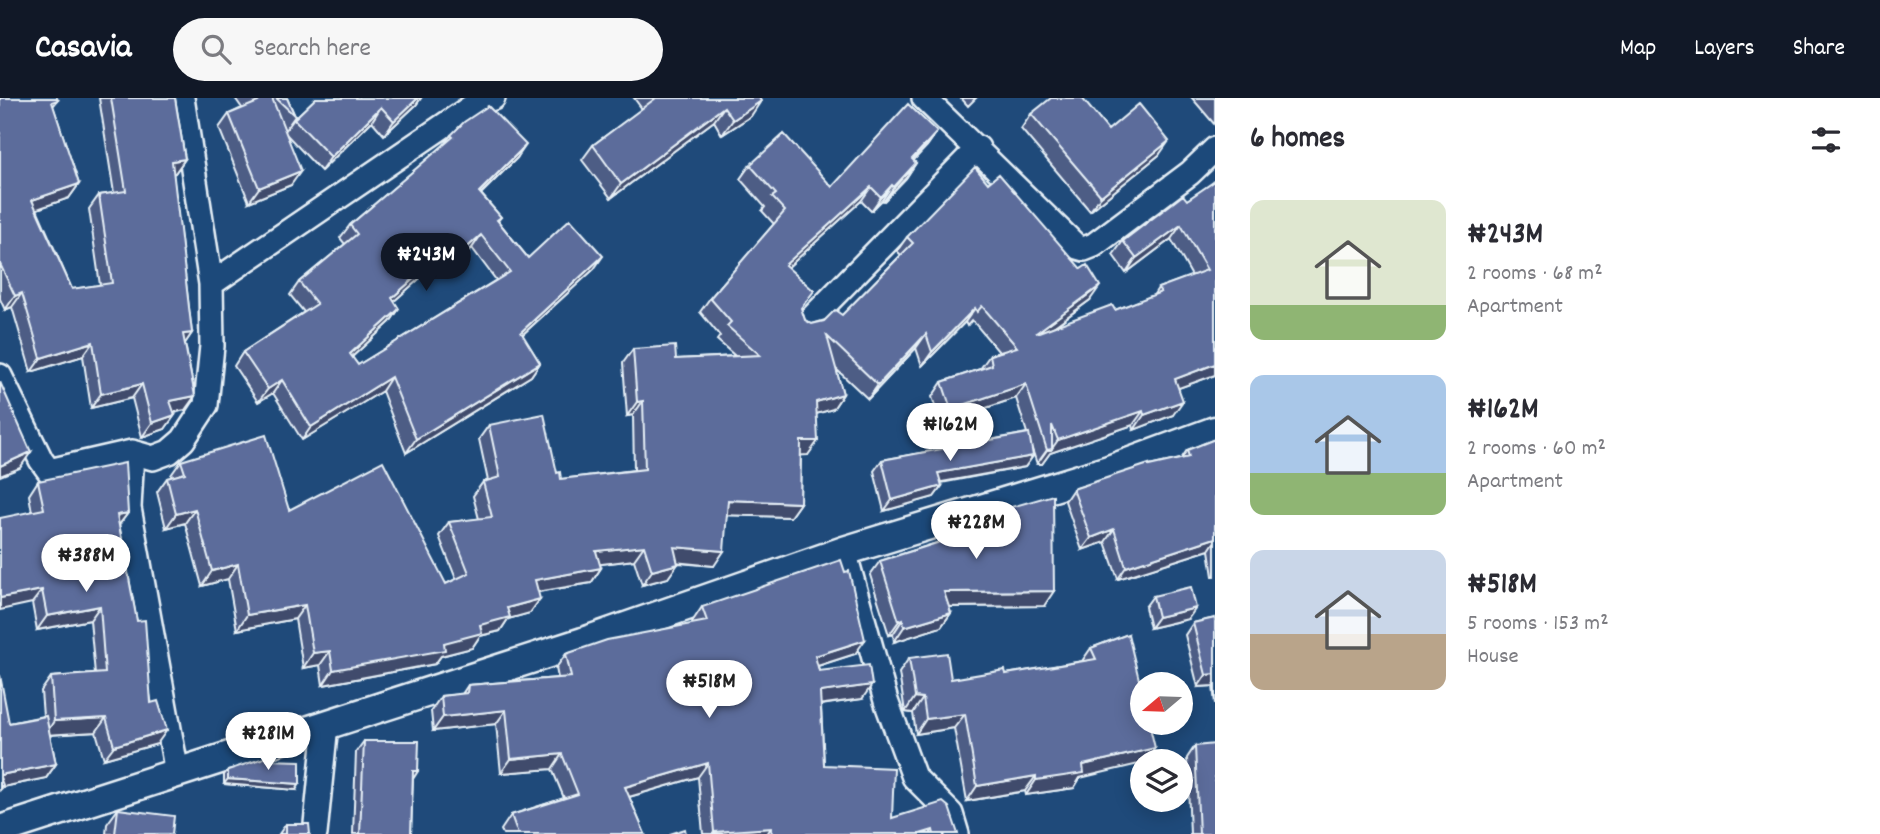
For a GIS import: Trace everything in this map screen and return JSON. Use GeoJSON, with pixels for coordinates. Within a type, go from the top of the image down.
{"type":"FeatureCollection","features":[{"type":"Feature","properties":{"kind":"street"},"geometry":{"type":"LineString","coordinates":[[0,376],[41,460],[50,471],[132,452],[153,458],[169,452],[183,440],[206,405],[212,346],[211,284],[182,98]]}},
{"type":"Feature","properties":{"kind":"street"},"geometry":{"type":"LineString","coordinates":[[924,98],[1077,247],[1084,249],[1094,245],[1190,173],[1215,149]]}},
{"type":"Feature","properties":{"kind":"street"},"geometry":{"type":"LineString","coordinates":[[211,284],[480,100]]}},
{"type":"Feature","properties":{"kind":"street"},"geometry":{"type":"LineString","coordinates":[[805,326],[978,148]]}},
{"type":"Feature","properties":{"kind":"street"},"geometry":{"type":"LineString","coordinates":[[0,830],[583,642],[844,551],[1109,470],[1215,431]]}},
{"type":"Feature","properties":{"kind":"street"},"geometry":{"type":"LineString","coordinates":[[132,452],[129,508],[177,773]]}},
{"type":"Feature","properties":{"kind":"street"},"geometry":{"type":"LineString","coordinates":[[844,551],[886,701],[914,777],[951,814],[957,834]]}},
{"type":"Feature","properties":{"kind":"street"},"geometry":{"type":"LineString","coordinates":[[315,834],[326,724]]}},
{"type":"Feature","properties":{"kind":"building"},"geometry":{"type":"Polygon","coordinates":[[[0,98],[58,100],[52,102],[79,184],[32,200],[72,289],[112,283],[99,195],[126,191],[111,98],[175,98],[185,159],[172,161],[192,333],[183,334],[195,396],[170,401],[175,415],[152,423],[142,384],[101,394],[93,342],[41,358],[22,293],[15,296],[0,264],[0,98]]]}},
{"type":"Feature","properties":{"kind":"building"},"geometry":{"type":"Polygon","coordinates":[[[255,98],[272,98],[301,171],[259,188],[229,114],[258,102],[255,98]]]}},
{"type":"Feature","properties":{"kind":"building"},"geometry":{"type":"Polygon","coordinates":[[[276,98],[287,98],[295,116],[276,98]]]}},
{"type":"Feature","properties":{"kind":"building"},"geometry":{"type":"Polygon","coordinates":[[[316,98],[418,98],[394,121],[381,107],[331,157],[294,119],[316,98]]]}},
{"type":"Feature","properties":{"kind":"building"},"geometry":{"type":"Polygon","coordinates":[[[656,98],[759,98],[761,101],[733,120],[724,107],[621,184],[593,145],[656,98]]]}},
{"type":"Feature","properties":{"kind":"building"},"geometry":{"type":"Polygon","coordinates":[[[1051,98],[1082,98],[1108,130],[1139,104],[1169,141],[1101,196],[1031,114],[1051,98]]]}},
{"type":"Feature","properties":{"kind":"building"},"geometry":{"type":"Polygon","coordinates":[[[908,104],[937,132],[912,159],[916,163],[881,197],[871,187],[785,265],[814,291],[801,308],[805,320],[812,324],[824,321],[835,310],[842,315],[913,243],[907,237],[975,167],[988,183],[999,174],[1081,269],[1087,265],[1100,286],[1036,333],[1112,305],[1115,310],[1161,292],[1158,288],[1207,270],[1181,225],[1136,258],[1123,241],[1183,195],[1187,200],[1215,181],[1215,364],[1175,379],[1183,401],[1144,415],[1143,411],[1058,440],[1052,425],[1052,449],[1047,450],[1026,384],[951,409],[942,382],[992,365],[990,355],[1017,347],[982,306],[977,312],[975,308],[932,352],[926,334],[878,385],[827,336],[843,394],[816,402],[818,441],[801,441],[800,503],[728,500],[724,551],[674,547],[678,564],[652,571],[644,546],[596,551],[601,568],[535,580],[540,599],[507,608],[510,617],[480,625],[482,633],[444,643],[445,650],[333,670],[330,651],[313,653],[305,605],[247,615],[238,564],[212,571],[195,509],[176,514],[167,478],[185,473],[181,461],[266,435],[289,510],[383,461],[446,584],[469,573],[449,522],[492,517],[483,482],[500,477],[489,425],[544,414],[557,473],[560,472],[561,479],[645,469],[643,401],[637,402],[633,349],[675,346],[676,359],[760,355],[727,326],[731,322],[710,298],[785,211],[772,197],[776,194],[750,165],[784,134],[832,187],[908,104]]]}},
{"type":"Feature","properties":{"kind":"building"},"geometry":{"type":"Polygon","coordinates":[[[488,106],[526,145],[479,192],[501,217],[497,220],[528,258],[570,219],[603,256],[521,332],[540,363],[416,439],[391,377],[311,427],[282,380],[268,389],[243,352],[317,304],[299,282],[357,234],[350,225],[453,137],[451,135],[464,122],[488,106]],[[481,235],[462,252],[454,243],[392,298],[399,309],[350,354],[358,365],[510,272],[481,235]]]}},
{"type":"Feature","properties":{"kind":"building"},"geometry":{"type":"Polygon","coordinates":[[[0,382],[31,452],[0,466],[0,382]]]}},
{"type":"Feature","properties":{"kind":"building"},"geometry":{"type":"Polygon","coordinates":[[[1029,433],[1033,456],[938,473],[942,486],[892,500],[882,460],[1029,433]]]}},
{"type":"Feature","properties":{"kind":"building"},"geometry":{"type":"Polygon","coordinates":[[[1215,439],[1215,538],[1126,567],[1114,529],[1091,538],[1073,489],[1149,464],[1189,457],[1187,450],[1215,439]]]}},
{"type":"Feature","properties":{"kind":"building"},"geometry":{"type":"Polygon","coordinates":[[[125,463],[128,513],[117,515],[137,621],[145,620],[151,703],[158,701],[167,730],[114,746],[106,718],[54,721],[51,677],[105,673],[100,606],[47,616],[42,590],[0,598],[0,518],[44,509],[38,481],[125,463]]]}},
{"type":"Feature","properties":{"kind":"building"},"geometry":{"type":"Polygon","coordinates":[[[1053,495],[1054,591],[944,592],[951,613],[904,627],[903,619],[899,621],[880,561],[959,536],[956,523],[1053,495]]]}},
{"type":"Feature","properties":{"kind":"building"},"geometry":{"type":"Polygon","coordinates":[[[841,560],[845,572],[849,571],[865,640],[815,656],[819,671],[869,665],[872,685],[820,692],[824,765],[894,768],[892,818],[943,802],[949,807],[958,834],[934,834],[933,830],[920,834],[772,834],[771,828],[714,832],[708,763],[625,787],[645,834],[518,834],[511,815],[578,794],[562,754],[511,759],[506,710],[443,717],[441,696],[467,693],[468,685],[571,677],[566,654],[607,640],[707,621],[702,607],[841,560]]]}},
{"type":"Feature","properties":{"kind":"building"},"geometry":{"type":"Polygon","coordinates":[[[1191,587],[1196,608],[1158,617],[1153,596],[1191,587]]]}},
{"type":"Feature","properties":{"kind":"building"},"geometry":{"type":"Polygon","coordinates":[[[1215,618],[1215,674],[1206,675],[1193,623],[1215,618]]]}},
{"type":"Feature","properties":{"kind":"building"},"geometry":{"type":"Polygon","coordinates":[[[1128,634],[1137,672],[1130,672],[1130,735],[1152,735],[1155,748],[1130,749],[1130,754],[1083,765],[1084,773],[1036,780],[1036,776],[977,786],[965,714],[926,719],[923,698],[915,697],[909,658],[947,653],[951,679],[1005,670],[1006,674],[1096,659],[1091,648],[1128,634]]]}},
{"type":"Feature","properties":{"kind":"building"},"geometry":{"type":"Polygon","coordinates":[[[0,675],[9,723],[46,716],[56,764],[0,775],[0,675]]]}},
{"type":"Feature","properties":{"kind":"building"},"geometry":{"type":"Polygon","coordinates":[[[364,741],[419,741],[418,771],[413,771],[411,834],[360,834],[364,741]]]}},
{"type":"Feature","properties":{"kind":"building"},"geometry":{"type":"Polygon","coordinates":[[[1215,744],[1215,834],[1199,834],[1195,746],[1215,744]]]}},
{"type":"Feature","properties":{"kind":"building"},"geometry":{"type":"Polygon","coordinates":[[[267,757],[267,760],[300,761],[300,784],[228,779],[228,770],[267,757]]]}},
{"type":"Feature","properties":{"kind":"building"},"geometry":{"type":"Polygon","coordinates":[[[118,809],[174,816],[172,834],[115,834],[118,809]]]}},
{"type":"Feature","properties":{"kind":"building"},"geometry":{"type":"Polygon","coordinates":[[[286,824],[309,824],[310,834],[286,834],[286,824]]]}},
{"type":"Feature","properties":{"kind":"building"},"geometry":{"type":"Polygon","coordinates":[[[685,829],[686,834],[670,834],[685,829]]]}}]}
